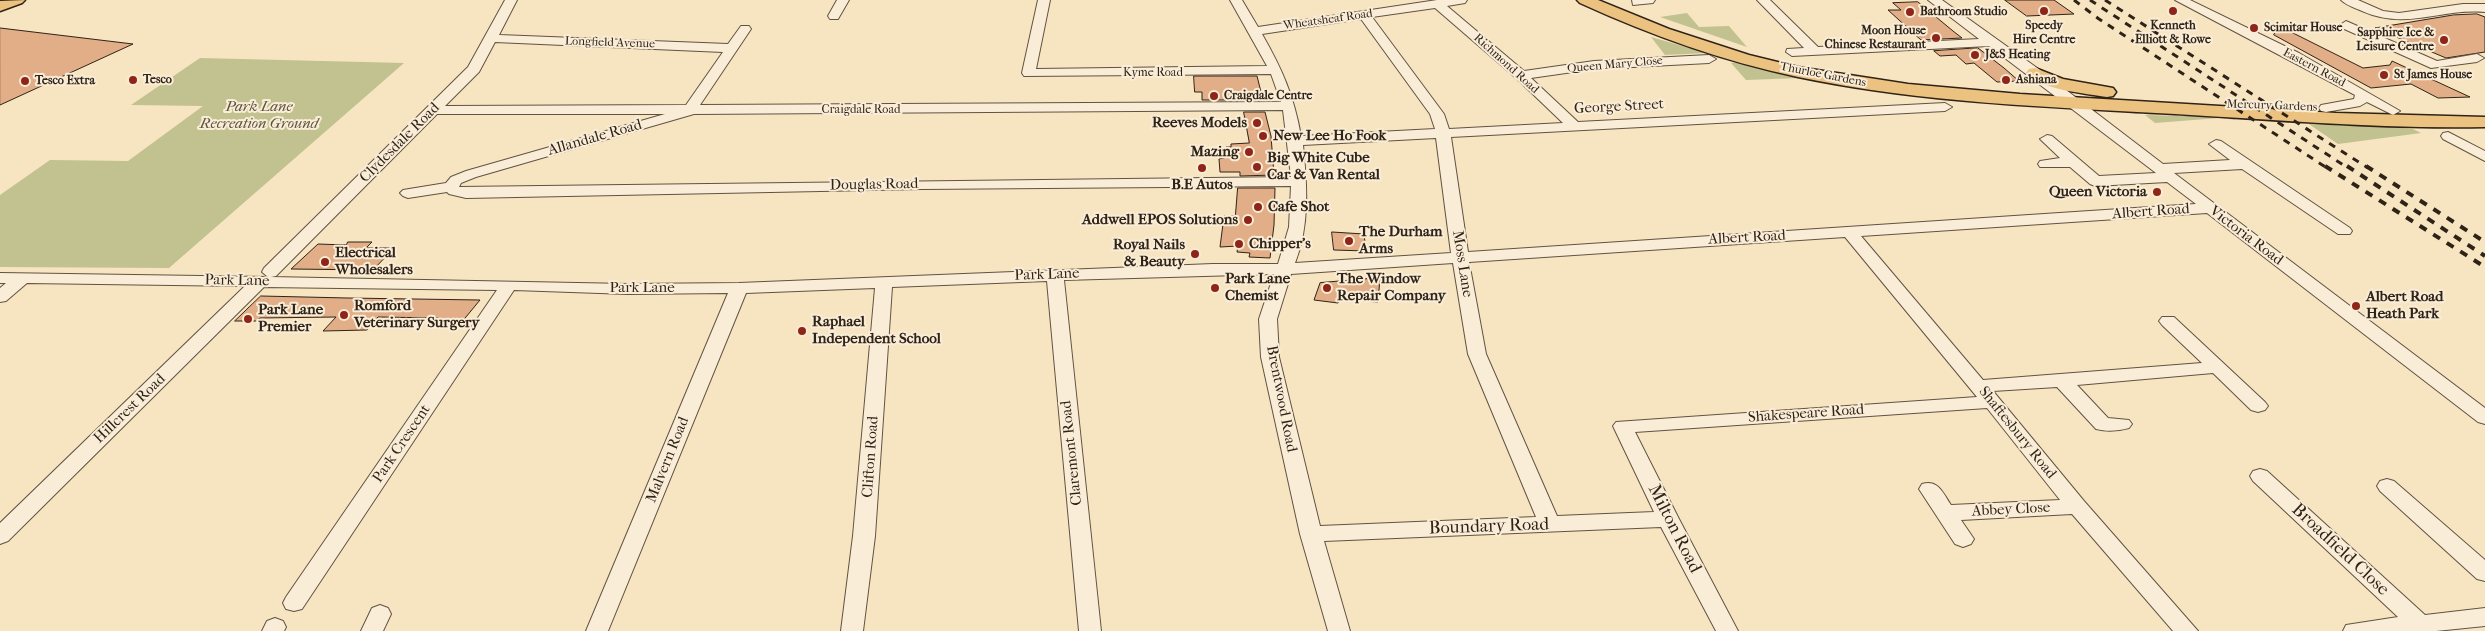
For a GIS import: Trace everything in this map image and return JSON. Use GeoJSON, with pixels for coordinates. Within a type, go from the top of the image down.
{"type":"FeatureCollection","features":[{"type":"Feature","properties":{"kind":"main road"},"geometry":{"type":"LineString","coordinates":[[0,2],[6,0]]}},
{"type":"Feature","properties":{"kind":"main road"},"geometry":{"type":"LineString","coordinates":[[0,6],[17,0]]}},
{"type":"Feature","properties":{"kind":"main road","name":"Thurloe Gardens"},"geometry":{"type":"LineString","coordinates":[[1585,0],[1641,26],[1744,59],[1782,68],[1864,84],[2022,99],[2065,98]]}},
{"type":"Feature","properties":{"kind":"main road","name":"Thurloe Gardens"},"geometry":{"type":"LineString","coordinates":[[1604,0],[1650,21],[1703,39],[1779,59],[1855,74],[2065,98]]}},
{"type":"Feature","properties":{"kind":"main road"},"geometry":{"type":"LineString","coordinates":[[1973,87],[2026,87],[2037,82],[2035,74]]}},
{"type":"Feature","properties":{"kind":"main road"},"geometry":{"type":"LineString","coordinates":[[2035,74],[2073,86],[2164,100]]}},
{"type":"Feature","properties":{"kind":"main road","name":"Mercury Gardens"},"geometry":{"type":"LineString","coordinates":[[2065,98],[2164,100],[2393,111],[2485,111]]}},
{"type":"Feature","properties":{"kind":"main road","name":"Mercury Gardens"},"geometry":{"type":"LineString","coordinates":[[2065,98],[2187,109],[2418,123],[2455,133],[2485,122]]}},
{"type":"Feature","properties":{"kind":"main road"},"geometry":{"type":"LineString","coordinates":[[2022,99],[2093,119],[2093,115],[2106,110],[2187,109]]}},
{"type":"Feature","properties":{"kind":"main road"},"geometry":{"type":"LineString","coordinates":[[2393,111],[2422,118],[2455,133]]}},
{"type":"Feature","properties":{"kind":"street","name":"Clydesdale Road"},"geometry":{"type":"LineString","coordinates":[[265,276],[334,210],[474,69],[511,0]]}},
{"type":"Feature","properties":{"kind":"street"},"geometry":{"type":"LineString","coordinates":[[834,16],[843,0]]}},
{"type":"Feature","properties":{"kind":"street","name":"Kyme Road"},"geometry":{"type":"LineString","coordinates":[[1044,0],[1029,73],[1276,70]]}},
{"type":"Feature","properties":{"kind":"street","name":"Brentwood Road"},"geometry":{"type":"LineString","coordinates":[[1236,0],[1276,70],[1288,106],[1295,141],[1299,181],[1295,238],[1276,288],[1268,319],[1270,357],[1311,534],[1339,631]]}},
{"type":"Feature","properties":{"kind":"street","name":"Wheatsheaf Road"},"geometry":{"type":"LineString","coordinates":[[1254,30],[1368,9],[1438,4],[1461,0]]}},
{"type":"Feature","properties":{"kind":"street"},"geometry":{"type":"LineString","coordinates":[[1763,0],[1815,51]]}},
{"type":"Feature","properties":{"kind":"street","name":"Victoria Road"},"geometry":{"type":"LineString","coordinates":[[1934,0],[2035,74],[2485,418]]}},
{"type":"Feature","properties":{"kind":"street","name":"Eastern Road"},"geometry":{"type":"LineString","coordinates":[[2181,0],[2294,56],[2393,111]]}},
{"type":"Feature","properties":{"kind":"street"},"geometry":{"type":"LineString","coordinates":[[2347,0],[2389,16],[2404,17],[2480,4]]}},
{"type":"Feature","properties":{"kind":"street","name":"Richmond Road"},"geometry":{"type":"LineString","coordinates":[[1438,4],[1522,75],[1573,125]]}},
{"type":"Feature","properties":{"kind":"street","name":"Moss Lane"},"geometry":{"type":"LineString","coordinates":[[1368,9],[1437,114],[1443,132],[1460,256],[1477,354],[1550,525]]}},
{"type":"Feature","properties":{"kind":"street"},"geometry":{"type":"LineString","coordinates":[[2389,16],[2383,20],[2342,26],[2436,65],[2477,58]]}},
{"type":"Feature","properties":{"kind":"street"},"geometry":{"type":"LineString","coordinates":[[688,111],[745,29]]}},
{"type":"Feature","properties":{"kind":"street","name":"Longfield Avenue"},"geometry":{"type":"LineString","coordinates":[[489,38],[731,48]]}},
{"type":"Feature","properties":{"kind":"street"},"geometry":{"type":"LineString","coordinates":[[1792,52],[1990,42]]}},
{"type":"Feature","properties":{"kind":"street","name":"Queen Mary Close"},"geometry":{"type":"LineString","coordinates":[[1522,75],[1594,66],[1709,59]]}},
{"type":"Feature","properties":{"kind":"street"},"geometry":{"type":"LineString","coordinates":[[2326,108],[2360,102],[2362,94]]}},
{"type":"Feature","properties":{"kind":"street","name":"George Street"},"geometry":{"type":"LineString","coordinates":[[1295,141],[1938,104]]}},
{"type":"Feature","properties":{"kind":"street","name":"Craigdale Road"},"geometry":{"type":"LineString","coordinates":[[434,110],[688,111],[1288,106]]}},
{"type":"Feature","properties":{"kind":"street","name":"Allandale Road"},"geometry":{"type":"LineString","coordinates":[[408,193],[432,188],[451,187],[456,180],[471,174],[688,111]]}},
{"type":"Feature","properties":{"kind":"street"},"geometry":{"type":"LineString","coordinates":[[2455,133],[2485,142]]}},
{"type":"Feature","properties":{"kind":"street"},"geometry":{"type":"LineString","coordinates":[[2455,133],[2485,157]]}},
{"type":"Feature","properties":{"kind":"street"},"geometry":{"type":"LineString","coordinates":[[2047,140],[2095,181],[2244,164]]}},
{"type":"Feature","properties":{"kind":"street"},"geometry":{"type":"LineString","coordinates":[[2216,144],[2344,231]]}},
{"type":"Feature","properties":{"kind":"street"},"geometry":{"type":"LineString","coordinates":[[2045,164],[2074,162]]}},
{"type":"Feature","properties":{"kind":"street","name":"Douglas Road"},"geometry":{"type":"LineString","coordinates":[[451,187],[454,191],[466,193],[922,184],[1299,181]]}},
{"type":"Feature","properties":{"kind":"street"},"geometry":{"type":"LineString","coordinates":[[334,210],[352,208]]}},
{"type":"Feature","properties":{"kind":"street","name":"Albert Road"},"geometry":{"type":"LineString","coordinates":[[1284,269],[2210,208]]}},
{"type":"Feature","properties":{"kind":"street","name":"Shaftesbury Road"},"geometry":{"type":"LineString","coordinates":[[1849,232],[2077,506],[2187,631]]}},
{"type":"Feature","properties":{"kind":"street","name":"Park Lane"},"geometry":{"type":"LineString","coordinates":[[0,278],[265,276],[628,289],[739,288],[1213,269],[1284,269]]}},
{"type":"Feature","properties":{"kind":"street","name":"Claremont Road"},"geometry":{"type":"LineString","coordinates":[[1055,275],[1090,631]]}},
{"type":"Feature","properties":{"kind":"street","name":"Hillcrest Road"},"geometry":{"type":"LineString","coordinates":[[0,536],[265,276]]}},
{"type":"Feature","properties":{"kind":"street"},"geometry":{"type":"LineString","coordinates":[[0,297],[23,278]]}},
{"type":"Feature","properties":{"kind":"street","name":"Clifton Road"},"geometry":{"type":"LineString","coordinates":[[852,631],[864,536],[884,283]]}},
{"type":"Feature","properties":{"kind":"street","name":"Park Crescent"},"geometry":{"type":"LineString","coordinates":[[294,603],[509,285]]}},
{"type":"Feature","properties":{"kind":"street","name":"Malvern Road"},"geometry":{"type":"LineString","coordinates":[[597,631],[739,288]]}},
{"type":"Feature","properties":{"kind":"street"},"geometry":{"type":"LineString","coordinates":[[2168,321],[2258,406]]}},
{"type":"Feature","properties":{"kind":"street"},"geometry":{"type":"LineString","coordinates":[[1978,386],[2062,381],[2217,367]]}},
{"type":"Feature","properties":{"kind":"street"},"geometry":{"type":"LineString","coordinates":[[2062,381],[2103,425],[2122,424]]}},
{"type":"Feature","properties":{"kind":"street","name":"Shakespeare Road"},"geometry":{"type":"LineString","coordinates":[[1623,426],[1990,402]]}},
{"type":"Feature","properties":{"kind":"street","name":"Milton Road"},"geometry":{"type":"LineString","coordinates":[[1623,426],[1668,519],[1727,631]]}},
{"type":"Feature","properties":{"kind":"street","name":"Broadfield Close"},"geometry":{"type":"LineString","coordinates":[[2260,476],[2420,624]]}},
{"type":"Feature","properties":{"kind":"street"},"geometry":{"type":"LineString","coordinates":[[2387,486],[2485,573]]}},
{"type":"Feature","properties":{"kind":"street","name":"Abbey Close"},"geometry":{"type":"LineString","coordinates":[[1929,489],[1963,539]]}},
{"type":"Feature","properties":{"kind":"street","name":"Abbey Close"},"geometry":{"type":"LineString","coordinates":[[1945,513],[2077,506]]}},
{"type":"Feature","properties":{"kind":"street","name":"Boundary Road"},"geometry":{"type":"LineString","coordinates":[[1311,534],[1668,519]]}},
{"type":"Feature","properties":{"kind":"street"},"geometry":{"type":"LineString","coordinates":[[2354,631],[2485,617]]}},
{"type":"Feature","properties":{"kind":"green space"},"geometry":{"type":"Polygon","coordinates":[[[1687,13],[1699,27],[1729,26],[1747,47],[1660,17],[1687,13]]]}},
{"type":"Feature","properties":{"kind":"green space"},"geometry":{"type":"Polygon","coordinates":[[[1651,37],[1707,53],[1665,55],[1651,37]]]}},
{"type":"Feature","properties":{"kind":"green space","name":"Park Lane Recreation Ground"},"geometry":{"type":"Polygon","coordinates":[[[200,58],[404,63],[169,268],[0,267],[0,195],[50,160],[128,161],[203,106],[131,105],[200,58]]]}},
{"type":"Feature","properties":{"kind":"green space"},"geometry":{"type":"Polygon","coordinates":[[[1742,62],[1801,78],[1746,80],[1731,63],[1742,62]]]}},
{"type":"Feature","properties":{"kind":"green space"},"geometry":{"type":"Polygon","coordinates":[[[2145,115],[2231,117],[2236,120],[2219,118],[2155,123],[2145,115]]]}},
{"type":"Feature","properties":{"kind":"green space"},"geometry":{"type":"Polygon","coordinates":[[[2303,120],[2413,129],[2421,133],[2338,144],[2303,120]]]}},
{"type":"Feature","properties":{"kind":"building","name":"Speedy Hire Centre"},"geometry":{"type":"Polygon","coordinates":[[[2005,0],[2054,0],[2074,14],[2027,16],[2005,0]]]}},
{"type":"Feature","properties":{"kind":"building"},"geometry":{"type":"Polygon","coordinates":[[[1918,2],[1962,38],[1921,40],[1888,10],[1901,10],[1893,3],[1918,2]]]}},
{"type":"Feature","properties":{"kind":"building","name":"Sapphire Ice & Leisure Centre"},"geometry":{"type":"Polygon","coordinates":[[[2477,14],[2485,17],[2485,52],[2446,58],[2375,28],[2453,15],[2477,14]]]}},
{"type":"Feature","properties":{"kind":"building","name":"St James House"},"geometry":{"type":"Polygon","coordinates":[[[2279,26],[2363,68],[2390,65],[2392,61],[2470,97],[2438,98],[2411,84],[2371,88],[2274,35],[2279,26]]]}},
{"type":"Feature","properties":{"kind":"building","name":"Tesco Extra"},"geometry":{"type":"Polygon","coordinates":[[[0,28],[133,44],[0,105],[0,28]]]}},
{"type":"Feature","properties":{"kind":"building"},"geometry":{"type":"Polygon","coordinates":[[[1978,48],[2019,81],[1997,82],[1974,63],[1966,64],[1956,55],[1940,56],[1934,51],[1978,48]]]}},
{"type":"Feature","properties":{"kind":"building"},"geometry":{"type":"Polygon","coordinates":[[[1194,76],[1257,76],[1263,100],[1202,100],[1202,92],[1195,92],[1194,76]]]}},
{"type":"Feature","properties":{"kind":"building"},"geometry":{"type":"Polygon","coordinates":[[[1244,112],[1265,112],[1271,136],[1274,175],[1240,176],[1240,172],[1220,172],[1219,159],[1227,157],[1226,147],[1231,147],[1231,144],[1249,143],[1244,112]]]}},
{"type":"Feature","properties":{"kind":"building"},"geometry":{"type":"Polygon","coordinates":[[[1238,188],[1275,188],[1274,225],[1270,258],[1249,257],[1250,253],[1237,252],[1238,246],[1220,247],[1224,216],[1235,216],[1238,188]]]}},
{"type":"Feature","properties":{"kind":"building","name":"The Durham Arms"},"geometry":{"type":"Polygon","coordinates":[[[1332,232],[1364,234],[1366,251],[1334,250],[1332,232]]]}},
{"type":"Feature","properties":{"kind":"building","name":"Electrical Wholesalers"},"geometry":{"type":"Polygon","coordinates":[[[348,242],[372,242],[366,248],[394,248],[373,270],[291,269],[318,244],[346,245],[348,242]]]}},
{"type":"Feature","properties":{"kind":"building"},"geometry":{"type":"Polygon","coordinates":[[[1380,278],[1378,302],[1363,301],[1361,293],[1341,295],[1338,303],[1314,300],[1320,283],[1380,278]]]}},
{"type":"Feature","properties":{"kind":"building"},"geometry":{"type":"Polygon","coordinates":[[[261,296],[480,300],[461,323],[434,323],[438,318],[378,317],[367,330],[323,331],[336,317],[260,318],[256,321],[235,321],[261,296]]]}},
{"type":"Feature","properties":{"kind":"railway"},"geometry":{"type":"LineString","coordinates":[[2074,0],[2099,19],[2327,168]]}},
{"type":"Feature","properties":{"kind":"railway"},"geometry":{"type":"LineString","coordinates":[[2090,0],[2348,168]]}},
{"type":"Feature","properties":{"kind":"railway"},"geometry":{"type":"LineString","coordinates":[[2105,0],[2368,168]]}},
{"type":"Feature","properties":{"kind":"railway"},"geometry":{"type":"LineString","coordinates":[[2325,166],[2485,267]]}},
{"type":"Feature","properties":{"kind":"railway"},"geometry":{"type":"LineString","coordinates":[[2347,166],[2485,256]]}},
{"type":"Feature","properties":{"kind":"railway"},"geometry":{"type":"LineString","coordinates":[[2366,166],[2485,242]]}},
{"type":"Feature","properties":{"kind":"place","name":"Speedy Hire Centre"},"geometry":{"type":"Point","coordinates":[2044,11]}},
{"type":"Feature","properties":{"kind":"place","name":"Kenneth Elliott & Rowe"},"geometry":{"type":"Point","coordinates":[2173,11]}},
{"type":"Feature","properties":{"kind":"place","name":"Bathroom Studio"},"geometry":{"type":"Point","coordinates":[1910,12]}},
{"type":"Feature","properties":{"kind":"place","name":"Scimitar House"},"geometry":{"type":"Point","coordinates":[2254,28]}},
{"type":"Feature","properties":{"kind":"place","name":"Moon House Chinese Restaurant"},"geometry":{"type":"Point","coordinates":[1936,38]}},
{"type":"Feature","properties":{"kind":"place","name":"Sapphire Ice & Leisure Centre"},"geometry":{"type":"Point","coordinates":[2444,40]}},
{"type":"Feature","properties":{"kind":"place","name":"J&S Heating"},"geometry":{"type":"Point","coordinates":[1975,55]}},
{"type":"Feature","properties":{"kind":"place","name":"St James House"},"geometry":{"type":"Point","coordinates":[2384,75]}},
{"type":"Feature","properties":{"kind":"place","name":"Tesco"},"geometry":{"type":"Point","coordinates":[133,80]}},
{"type":"Feature","properties":{"kind":"place","name":"Ashiana"},"geometry":{"type":"Point","coordinates":[2006,80]}},
{"type":"Feature","properties":{"kind":"place","name":"Tesco Extra"},"geometry":{"type":"Point","coordinates":[25,81]}},
{"type":"Feature","properties":{"kind":"place","name":"Craigdale Centre"},"geometry":{"type":"Point","coordinates":[1214,96]}},
{"type":"Feature","properties":{"kind":"place","name":"Reeves Models"},"geometry":{"type":"Point","coordinates":[1257,123]}},
{"type":"Feature","properties":{"kind":"place","name":"New Lee Ho Fook"},"geometry":{"type":"Point","coordinates":[1263,136]}},
{"type":"Feature","properties":{"kind":"place","name":"Mazing"},"geometry":{"type":"Point","coordinates":[1249,152]}},
{"type":"Feature","properties":{"kind":"place","name":"Big White Cube Car & Van Rental"},"geometry":{"type":"Point","coordinates":[1257,167]}},
{"type":"Feature","properties":{"kind":"place","name":"B.E Autos"},"geometry":{"type":"Point","coordinates":[1202,168]}},
{"type":"Feature","properties":{"kind":"place","name":"Queen Victoria"},"geometry":{"type":"Point","coordinates":[2157,192]}},
{"type":"Feature","properties":{"kind":"place","name":"Cafe Shot"},"geometry":{"type":"Point","coordinates":[1258,207]}},
{"type":"Feature","properties":{"kind":"place","name":"Addwell EPOS Solutions"},"geometry":{"type":"Point","coordinates":[1248,220]}},
{"type":"Feature","properties":{"kind":"place","name":"The Durham Arms"},"geometry":{"type":"Point","coordinates":[1349,241]}},
{"type":"Feature","properties":{"kind":"place","name":"Chipper's"},"geometry":{"type":"Point","coordinates":[1239,244]}},
{"type":"Feature","properties":{"kind":"place","name":"Royal Nails & Beauty"},"geometry":{"type":"Point","coordinates":[1195,254]}},
{"type":"Feature","properties":{"kind":"place","name":"Electrical Wholesalers"},"geometry":{"type":"Point","coordinates":[325,262]}},
{"type":"Feature","properties":{"kind":"place","name":"Park Lane Chemist"},"geometry":{"type":"Point","coordinates":[1215,288]}},
{"type":"Feature","properties":{"kind":"place","name":"The Window Repair Company"},"geometry":{"type":"Point","coordinates":[1327,288]}},
{"type":"Feature","properties":{"kind":"place","name":"Albert Road Heath Park"},"geometry":{"type":"Point","coordinates":[2356,306]}},
{"type":"Feature","properties":{"kind":"place","name":"Romford Veterinary Surgery"},"geometry":{"type":"Point","coordinates":[344,315]}},
{"type":"Feature","properties":{"kind":"place","name":"Park Lane Premier"},"geometry":{"type":"Point","coordinates":[248,319]}},
{"type":"Feature","properties":{"kind":"place","name":"Raphael Independent School"},"geometry":{"type":"Point","coordinates":[802,331]}}]}
